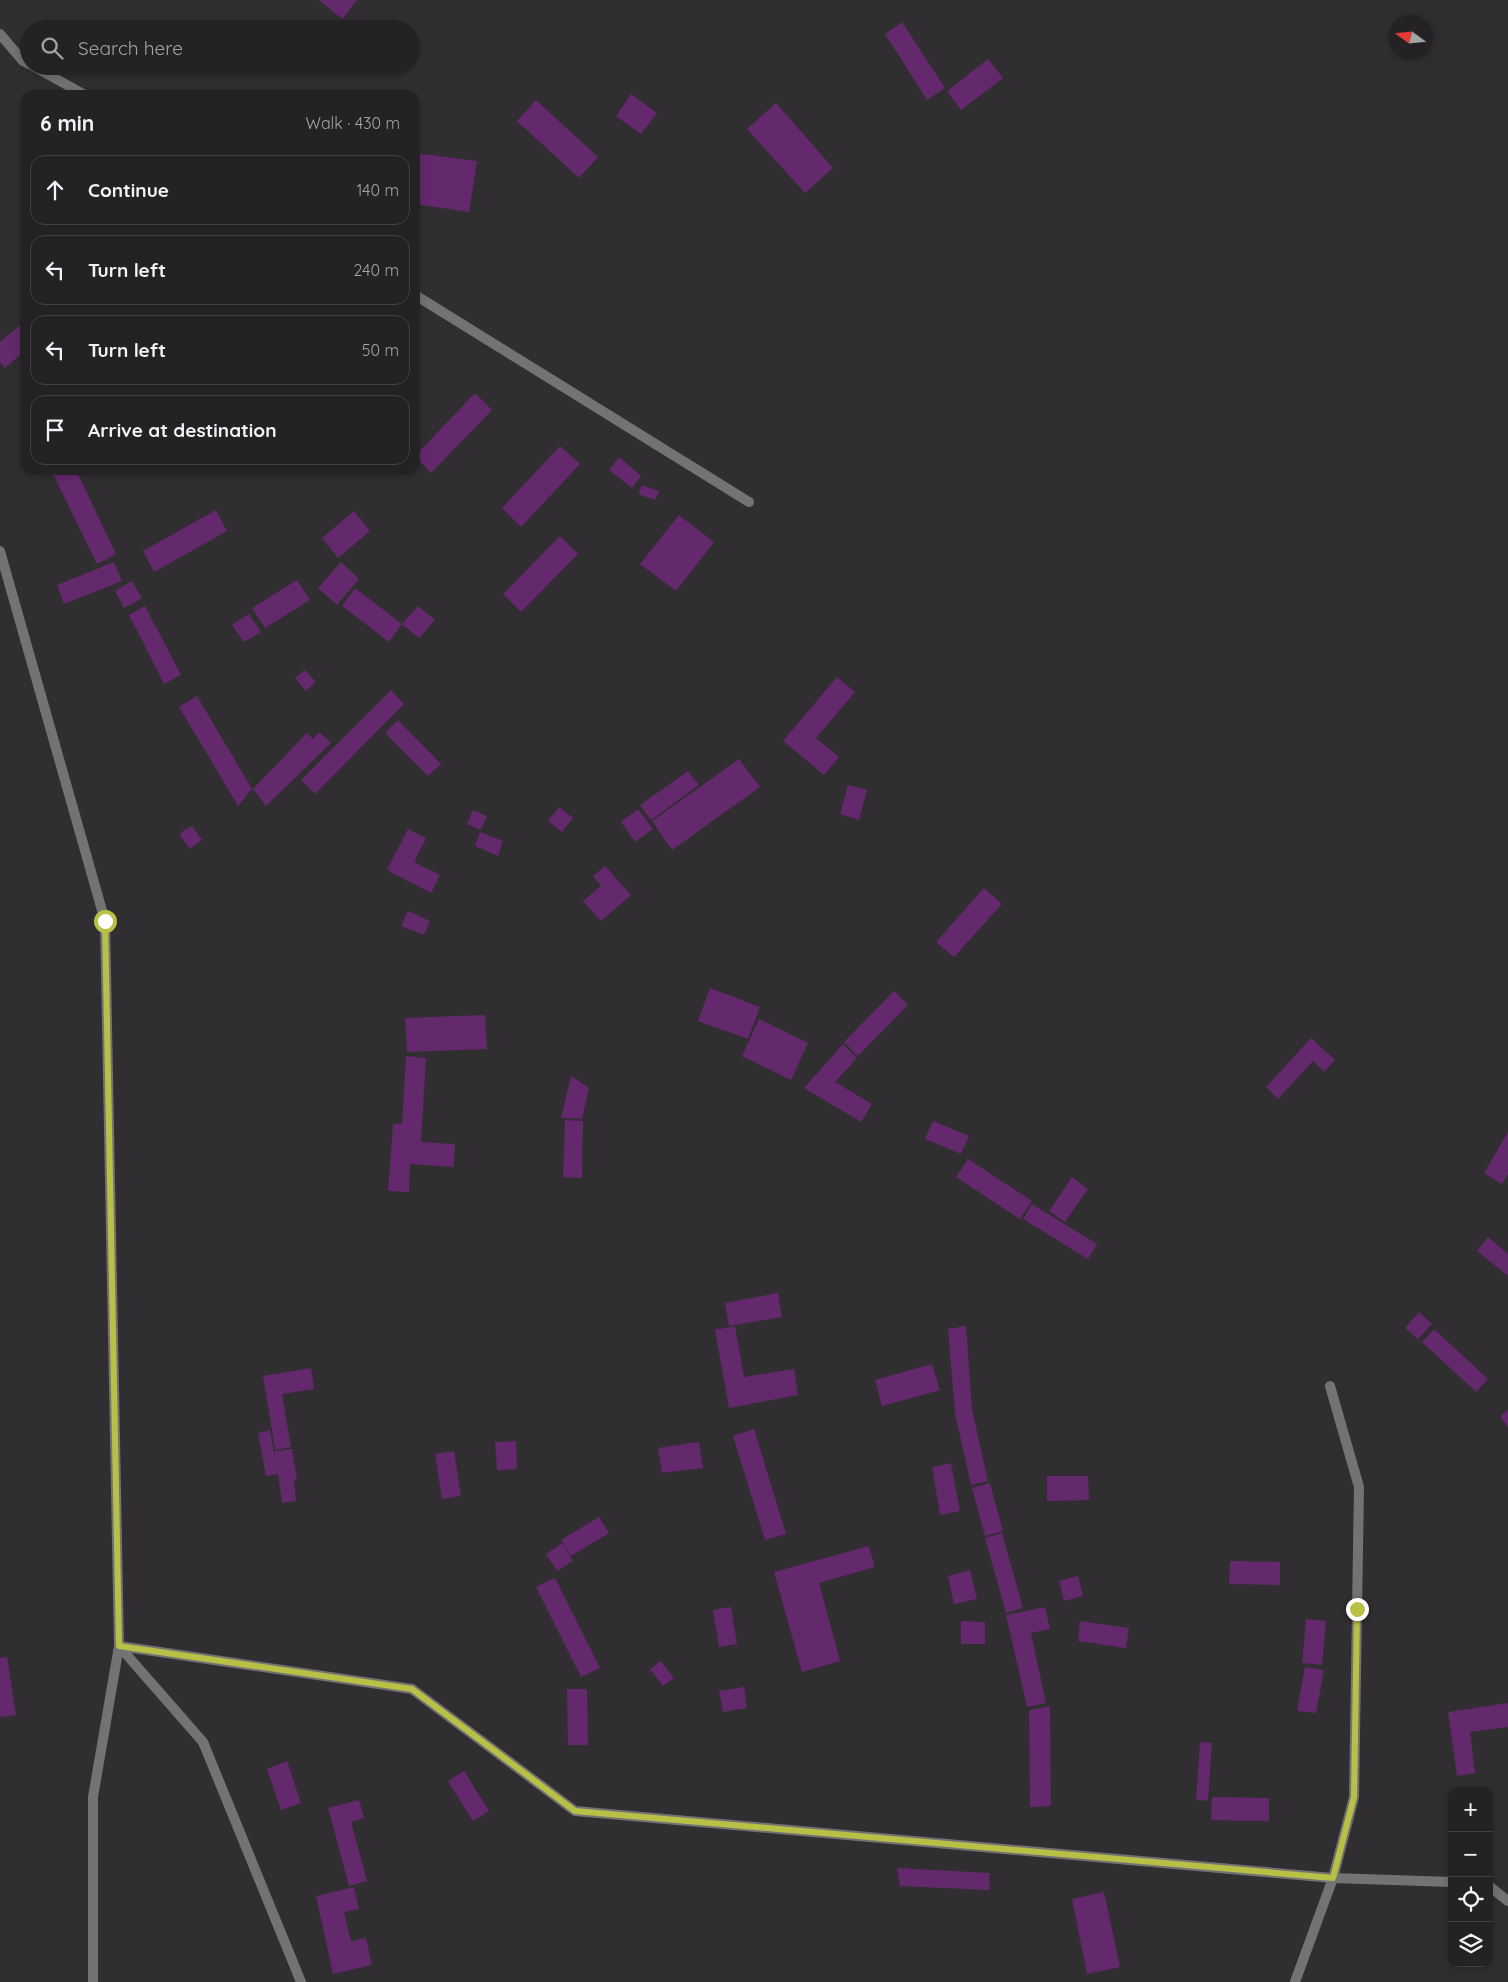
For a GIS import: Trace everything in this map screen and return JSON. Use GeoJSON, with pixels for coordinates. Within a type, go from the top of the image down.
{"type":"FeatureCollection","features":[{"type":"Feature","properties":{"kind":"street"},"geometry":{"type":"LineString","coordinates":[[0,34],[20,57]]}},
{"type":"Feature","properties":{"kind":"street"},"geometry":{"type":"LineString","coordinates":[[50,75],[76,90]]}},
{"type":"Feature","properties":{"kind":"street"},"geometry":{"type":"LineString","coordinates":[[420,298],[748,502]]}},
{"type":"Feature","properties":{"kind":"street"},"geometry":{"type":"LineString","coordinates":[[0,551],[105,921],[119,1646],[93,1797],[93,1982]]}},
{"type":"Feature","properties":{"kind":"street"},"geometry":{"type":"LineString","coordinates":[[1295,1982],[1333,1878],[1354,1797],[1359,1487],[1330,1386]]}},
{"type":"Feature","properties":{"kind":"street"},"geometry":{"type":"LineString","coordinates":[[119,1646],[412,1689],[575,1811],[1333,1878],[1448,1882]]}},
{"type":"Feature","properties":{"kind":"street"},"geometry":{"type":"LineString","coordinates":[[119,1646],[203,1742],[301,1982]]}},
{"type":"Feature","properties":{"kind":"street"},"geometry":{"type":"LineString","coordinates":[[1493,1889],[1508,1901]]}},
{"type":"Feature","properties":{"kind":"building"},"geometry":{"type":"Polygon","coordinates":[[[319,0],[357,0],[342,19],[319,0]]]}},
{"type":"Feature","properties":{"kind":"building"},"geometry":{"type":"Polygon","coordinates":[[[902,22],[945,88],[927,100],[885,34],[902,22]]]}},
{"type":"Feature","properties":{"kind":"building"},"geometry":{"type":"Polygon","coordinates":[[[988,59],[1003,78],[961,110],[947,91],[988,59]]]}},
{"type":"Feature","properties":{"kind":"building"},"geometry":{"type":"Polygon","coordinates":[[[631,94],[657,113],[641,134],[616,116],[631,94]]]}},
{"type":"Feature","properties":{"kind":"building"},"geometry":{"type":"Polygon","coordinates":[[[536,100],[598,157],[579,178],[517,121],[536,100]]]}},
{"type":"Feature","properties":{"kind":"building"},"geometry":{"type":"Polygon","coordinates":[[[776,103],[833,168],[805,193],[747,129],[776,103]]]}},
{"type":"Feature","properties":{"kind":"building"},"geometry":{"type":"Polygon","coordinates":[[[420,154],[477,161],[469,212],[420,205],[420,154]]]}},
{"type":"Feature","properties":{"kind":"building"},"geometry":{"type":"Polygon","coordinates":[[[20,325],[20,355],[5,368],[0,362],[0,342],[20,325]]]}},
{"type":"Feature","properties":{"kind":"building"},"geometry":{"type":"Polygon","coordinates":[[[475,393],[492,410],[431,473],[420,461],[420,451],[475,393]]]}},
{"type":"Feature","properties":{"kind":"building"},"geometry":{"type":"Polygon","coordinates":[[[560,446],[580,464],[521,527],[502,508],[560,446]]]}},
{"type":"Feature","properties":{"kind":"building"},"geometry":{"type":"Polygon","coordinates":[[[619,457],[641,476],[632,488],[609,470],[619,457]]]}},
{"type":"Feature","properties":{"kind":"building"},"geometry":{"type":"Polygon","coordinates":[[[53,475],[78,475],[116,554],[97,564],[53,475]]]}},
{"type":"Feature","properties":{"kind":"building"},"geometry":{"type":"Polygon","coordinates":[[[642,485],[659,491],[655,500],[638,494],[642,485]]]}},
{"type":"Feature","properties":{"kind":"building"},"geometry":{"type":"Polygon","coordinates":[[[216,510],[227,531],[154,572],[143,551],[216,510]]]}},
{"type":"Feature","properties":{"kind":"building"},"geometry":{"type":"Polygon","coordinates":[[[354,511],[370,531],[338,558],[322,538],[354,511]]]}},
{"type":"Feature","properties":{"kind":"building"},"geometry":{"type":"Polygon","coordinates":[[[679,515],[714,542],[676,591],[640,564],[679,515]]]}},
{"type":"Feature","properties":{"kind":"building"},"geometry":{"type":"Polygon","coordinates":[[[560,536],[578,554],[521,612],[503,594],[560,536]]]}},
{"type":"Feature","properties":{"kind":"building"},"geometry":{"type":"Polygon","coordinates":[[[114,562],[122,581],[64,604],[57,585],[114,562]]]}},
{"type":"Feature","properties":{"kind":"building"},"geometry":{"type":"Polygon","coordinates":[[[341,562],[359,579],[337,605],[318,588],[341,562]]]}},
{"type":"Feature","properties":{"kind":"building"},"geometry":{"type":"Polygon","coordinates":[[[297,580],[310,600],[265,628],[252,608],[297,580]]]}},
{"type":"Feature","properties":{"kind":"building"},"geometry":{"type":"Polygon","coordinates":[[[132,581],[142,598],[124,608],[115,591],[132,581]]]}},
{"type":"Feature","properties":{"kind":"building"},"geometry":{"type":"Polygon","coordinates":[[[355,588],[402,624],[389,642],[342,606],[355,588]]]}},
{"type":"Feature","properties":{"kind":"building"},"geometry":{"type":"Polygon","coordinates":[[[145,606],[181,675],[164,684],[129,615],[145,606]]]}},
{"type":"Feature","properties":{"kind":"building"},"geometry":{"type":"Polygon","coordinates":[[[418,606],[435,620],[419,638],[402,624],[418,606]]]}},
{"type":"Feature","properties":{"kind":"building"},"geometry":{"type":"Polygon","coordinates":[[[249,614],[261,632],[244,642],[232,625],[249,614]]]}},
{"type":"Feature","properties":{"kind":"building"},"geometry":{"type":"Polygon","coordinates":[[[305,670],[316,682],[306,691],[295,678],[305,670]]]}},
{"type":"Feature","properties":{"kind":"building"},"geometry":{"type":"Polygon","coordinates":[[[837,677],[855,692],[816,738],[839,757],[824,775],[783,741],[837,677]]]}},
{"type":"Feature","properties":{"kind":"building"},"geometry":{"type":"Polygon","coordinates":[[[391,690],[404,704],[315,794],[301,780],[391,690]]]}},
{"type":"Feature","properties":{"kind":"building"},"geometry":{"type":"Polygon","coordinates":[[[197,696],[252,789],[238,806],[179,707],[197,696]]]}},
{"type":"Feature","properties":{"kind":"building"},"geometry":{"type":"Polygon","coordinates":[[[398,720],[441,764],[428,776],[385,733],[398,720]]]}},
{"type":"Feature","properties":{"kind":"building"},"geometry":{"type":"Polygon","coordinates":[[[319,732],[331,743],[266,806],[253,789],[307,733],[313,739],[319,732]]]}},
{"type":"Feature","properties":{"kind":"building"},"geometry":{"type":"Polygon","coordinates":[[[739,759],[760,787],[672,850],[652,821],[739,759]]]}},
{"type":"Feature","properties":{"kind":"building"},"geometry":{"type":"Polygon","coordinates":[[[688,771],[699,785],[651,820],[640,805],[688,771]]]}},
{"type":"Feature","properties":{"kind":"building"},"geometry":{"type":"Polygon","coordinates":[[[848,785],[867,790],[859,820],[840,814],[848,785]]]}},
{"type":"Feature","properties":{"kind":"building"},"geometry":{"type":"Polygon","coordinates":[[[559,807],[573,818],[562,832],[548,821],[559,807]]]}},
{"type":"Feature","properties":{"kind":"building"},"geometry":{"type":"Polygon","coordinates":[[[638,809],[653,829],[635,842],[621,822],[638,809]]]}},
{"type":"Feature","properties":{"kind":"building"},"geometry":{"type":"Polygon","coordinates":[[[473,810],[487,816],[481,830],[467,824],[473,810]]]}},
{"type":"Feature","properties":{"kind":"building"},"geometry":{"type":"Polygon","coordinates":[[[192,826],[202,840],[190,849],[179,834],[192,826]]]}},
{"type":"Feature","properties":{"kind":"building"},"geometry":{"type":"Polygon","coordinates":[[[408,829],[426,838],[414,862],[440,875],[431,893],[387,870],[408,829]]]}},
{"type":"Feature","properties":{"kind":"building"},"geometry":{"type":"Polygon","coordinates":[[[480,832],[503,841],[498,856],[475,846],[480,832]]]}},
{"type":"Feature","properties":{"kind":"building"},"geometry":{"type":"Polygon","coordinates":[[[605,866],[631,895],[601,921],[583,901],[601,886],[593,876],[605,866]]]}},
{"type":"Feature","properties":{"kind":"building"},"geometry":{"type":"Polygon","coordinates":[[[984,888],[1002,904],[954,957],[936,942],[984,888]]]}},
{"type":"Feature","properties":{"kind":"building"},"geometry":{"type":"Polygon","coordinates":[[[408,911],[430,921],[424,935],[401,926],[408,911]]]}},
{"type":"Feature","properties":{"kind":"building"},"geometry":{"type":"Polygon","coordinates":[[[710,988],[760,1007],[748,1039],[698,1021],[710,988]]]}},
{"type":"Feature","properties":{"kind":"building"},"geometry":{"type":"Polygon","coordinates":[[[894,991],[908,1005],[858,1056],[844,1042],[894,991]]]}},
{"type":"Feature","properties":{"kind":"building"},"geometry":{"type":"Polygon","coordinates":[[[485,1015],[487,1049],[407,1052],[405,1018],[485,1015]]]}},
{"type":"Feature","properties":{"kind":"building"},"geometry":{"type":"Polygon","coordinates":[[[759,1019],[808,1043],[791,1080],[742,1056],[759,1019]]]}},
{"type":"Feature","properties":{"kind":"building"},"geometry":{"type":"Polygon","coordinates":[[[1311,1038],[1335,1060],[1324,1072],[1313,1061],[1278,1099],[1266,1087],[1311,1038]]]}},
{"type":"Feature","properties":{"kind":"building"},"geometry":{"type":"Polygon","coordinates":[[[843,1044],[857,1058],[835,1082],[872,1104],[861,1122],[804,1088],[843,1044]]]}},
{"type":"Feature","properties":{"kind":"building"},"geometry":{"type":"Polygon","coordinates":[[[406,1056],[426,1058],[421,1142],[455,1144],[454,1167],[410,1164],[409,1192],[388,1191],[393,1124],[402,1124],[406,1056]]]}},
{"type":"Feature","properties":{"kind":"building"},"geometry":{"type":"Polygon","coordinates":[[[571,1076],[589,1088],[582,1119],[561,1118],[571,1076]]]}},
{"type":"Feature","properties":{"kind":"building"},"geometry":{"type":"Polygon","coordinates":[[[565,1120],[583,1121],[582,1178],[563,1177],[565,1120]]]}},
{"type":"Feature","properties":{"kind":"building"},"geometry":{"type":"Polygon","coordinates":[[[933,1121],[969,1136],[961,1154],[925,1139],[933,1121]]]}},
{"type":"Feature","properties":{"kind":"building"},"geometry":{"type":"Polygon","coordinates":[[[1508,1132],[1508,1174],[1502,1184],[1484,1173],[1508,1132]]]}},
{"type":"Feature","properties":{"kind":"building"},"geometry":{"type":"Polygon","coordinates":[[[968,1159],[1032,1201],[1020,1219],[956,1177],[968,1159]]]}},
{"type":"Feature","properties":{"kind":"building"},"geometry":{"type":"Polygon","coordinates":[[[1072,1177],[1088,1189],[1065,1222],[1049,1211],[1072,1177]]]}},
{"type":"Feature","properties":{"kind":"building"},"geometry":{"type":"Polygon","coordinates":[[[1032,1204],[1097,1244],[1088,1259],[1023,1219],[1032,1204]]]}},
{"type":"Feature","properties":{"kind":"building"},"geometry":{"type":"Polygon","coordinates":[[[1488,1237],[1508,1254],[1508,1276],[1477,1251],[1488,1237]]]}},
{"type":"Feature","properties":{"kind":"building"},"geometry":{"type":"Polygon","coordinates":[[[778,1293],[782,1317],[729,1326],[725,1303],[778,1293]]]}},
{"type":"Feature","properties":{"kind":"building"},"geometry":{"type":"Polygon","coordinates":[[[1419,1312],[1432,1324],[1418,1339],[1405,1328],[1419,1312]]]}},
{"type":"Feature","properties":{"kind":"building"},"geometry":{"type":"Polygon","coordinates":[[[735,1326],[744,1377],[794,1369],[798,1395],[729,1408],[715,1330],[735,1326]]]}},
{"type":"Feature","properties":{"kind":"building"},"geometry":{"type":"Polygon","coordinates":[[[966,1326],[972,1409],[988,1481],[971,1485],[955,1413],[948,1329],[966,1326]]]}},
{"type":"Feature","properties":{"kind":"building"},"geometry":{"type":"Polygon","coordinates":[[[1434,1329],[1488,1379],[1476,1392],[1422,1342],[1434,1329]]]}},
{"type":"Feature","properties":{"kind":"building"},"geometry":{"type":"Polygon","coordinates":[[[932,1364],[940,1390],[882,1406],[875,1380],[932,1364]]]}},
{"type":"Feature","properties":{"kind":"building"},"geometry":{"type":"Polygon","coordinates":[[[311,1368],[314,1389],[282,1394],[291,1447],[275,1450],[263,1376],[311,1368]]]}},
{"type":"Feature","properties":{"kind":"building"},"geometry":{"type":"Polygon","coordinates":[[[1508,1410],[1508,1427],[1500,1416],[1508,1410]]]}},
{"type":"Feature","properties":{"kind":"building"},"geometry":{"type":"Polygon","coordinates":[[[754,1429],[786,1534],[765,1540],[733,1436],[754,1429]]]}},
{"type":"Feature","properties":{"kind":"building"},"geometry":{"type":"Polygon","coordinates":[[[270,1430],[275,1457],[275,1451],[292,1449],[297,1479],[294,1480],[296,1501],[282,1503],[278,1474],[266,1476],[258,1433],[270,1430]]]}},
{"type":"Feature","properties":{"kind":"building"},"geometry":{"type":"Polygon","coordinates":[[[516,1441],[517,1469],[497,1470],[495,1442],[516,1441]]]}},
{"type":"Feature","properties":{"kind":"building"},"geometry":{"type":"Polygon","coordinates":[[[699,1442],[703,1468],[662,1473],[658,1448],[699,1442]]]}},
{"type":"Feature","properties":{"kind":"building"},"geometry":{"type":"Polygon","coordinates":[[[454,1451],[461,1496],[442,1499],[435,1454],[454,1451]]]}},
{"type":"Feature","properties":{"kind":"building"},"geometry":{"type":"Polygon","coordinates":[[[951,1463],[960,1511],[940,1515],[932,1467],[951,1463]]]}},
{"type":"Feature","properties":{"kind":"building"},"geometry":{"type":"Polygon","coordinates":[[[1047,1476],[1088,1476],[1089,1500],[1047,1501],[1047,1476]]]}},
{"type":"Feature","properties":{"kind":"building"},"geometry":{"type":"Polygon","coordinates":[[[990,1483],[1003,1531],[985,1536],[972,1488],[990,1483]]]}},
{"type":"Feature","properties":{"kind":"building"},"geometry":{"type":"Polygon","coordinates":[[[599,1517],[609,1533],[571,1556],[561,1540],[599,1517]]]}},
{"type":"Feature","properties":{"kind":"building"},"geometry":{"type":"Polygon","coordinates":[[[1002,1533],[1023,1608],[1006,1613],[985,1538],[1002,1533]]]}},
{"type":"Feature","properties":{"kind":"building"},"geometry":{"type":"Polygon","coordinates":[[[562,1543],[573,1561],[557,1571],[546,1554],[562,1543]]]}},
{"type":"Feature","properties":{"kind":"building"},"geometry":{"type":"Polygon","coordinates":[[[869,1546],[875,1567],[819,1583],[840,1661],[802,1672],[774,1572],[869,1546]]]}},
{"type":"Feature","properties":{"kind":"building"},"geometry":{"type":"Polygon","coordinates":[[[1230,1561],[1280,1562],[1280,1585],[1229,1584],[1230,1561]]]}},
{"type":"Feature","properties":{"kind":"building"},"geometry":{"type":"Polygon","coordinates":[[[970,1570],[977,1599],[954,1604],[948,1576],[970,1570]]]}},
{"type":"Feature","properties":{"kind":"building"},"geometry":{"type":"Polygon","coordinates":[[[1078,1576],[1083,1596],[1064,1601],[1059,1581],[1078,1576]]]}},
{"type":"Feature","properties":{"kind":"building"},"geometry":{"type":"Polygon","coordinates":[[[555,1578],[600,1668],[581,1677],[536,1587],[555,1578]]]}},
{"type":"Feature","properties":{"kind":"building"},"geometry":{"type":"Polygon","coordinates":[[[731,1607],[737,1644],[719,1647],[713,1610],[731,1607]]]}},
{"type":"Feature","properties":{"kind":"building"},"geometry":{"type":"Polygon","coordinates":[[[1045,1607],[1050,1629],[1031,1633],[1046,1703],[1027,1707],[1006,1615],[1045,1607]]]}},
{"type":"Feature","properties":{"kind":"building"},"geometry":{"type":"Polygon","coordinates":[[[1306,1619],[1326,1621],[1322,1665],[1302,1663],[1306,1619]]]}},
{"type":"Feature","properties":{"kind":"building"},"geometry":{"type":"Polygon","coordinates":[[[961,1621],[985,1622],[985,1644],[961,1644],[961,1621]]]}},
{"type":"Feature","properties":{"kind":"building"},"geometry":{"type":"Polygon","coordinates":[[[1080,1621],[1129,1628],[1126,1648],[1078,1641],[1080,1621]]]}},
{"type":"Feature","properties":{"kind":"building"},"geometry":{"type":"Polygon","coordinates":[[[7,1657],[16,1715],[0,1717],[0,1658],[7,1657]]]}},
{"type":"Feature","properties":{"kind":"building"},"geometry":{"type":"Polygon","coordinates":[[[661,1661],[674,1678],[663,1686],[650,1669],[661,1661]]]}},
{"type":"Feature","properties":{"kind":"building"},"geometry":{"type":"Polygon","coordinates":[[[1305,1667],[1324,1670],[1316,1713],[1297,1711],[1305,1667]]]}},
{"type":"Feature","properties":{"kind":"building"},"geometry":{"type":"Polygon","coordinates":[[[744,1687],[747,1708],[723,1712],[719,1691],[744,1687]]]}},
{"type":"Feature","properties":{"kind":"building"},"geometry":{"type":"Polygon","coordinates":[[[567,1689],[587,1689],[588,1745],[568,1745],[567,1689]]]}},
{"type":"Feature","properties":{"kind":"building"},"geometry":{"type":"Polygon","coordinates":[[[1508,1703],[1508,1727],[1470,1732],[1475,1773],[1457,1776],[1448,1712],[1508,1703]]]}},
{"type":"Feature","properties":{"kind":"building"},"geometry":{"type":"Polygon","coordinates":[[[1050,1706],[1051,1806],[1030,1807],[1029,1710],[1050,1706]]]}},
{"type":"Feature","properties":{"kind":"building"},"geometry":{"type":"Polygon","coordinates":[[[1200,1742],[1212,1743],[1208,1801],[1196,1800],[1200,1742]]]}},
{"type":"Feature","properties":{"kind":"building"},"geometry":{"type":"Polygon","coordinates":[[[287,1761],[301,1803],[281,1810],[267,1769],[287,1761]]]}},
{"type":"Feature","properties":{"kind":"building"},"geometry":{"type":"Polygon","coordinates":[[[464,1771],[489,1811],[473,1821],[448,1781],[464,1771]]]}},
{"type":"Feature","properties":{"kind":"building"},"geometry":{"type":"Polygon","coordinates":[[[1212,1797],[1269,1798],[1269,1821],[1211,1820],[1212,1797]]]}},
{"type":"Feature","properties":{"kind":"building"},"geometry":{"type":"Polygon","coordinates":[[[359,1800],[364,1818],[351,1822],[367,1881],[349,1886],[328,1808],[359,1800]]]}},
{"type":"Feature","properties":{"kind":"building"},"geometry":{"type":"Polygon","coordinates":[[[897,1868],[990,1873],[989,1890],[900,1886],[897,1868]]]}},
{"type":"Feature","properties":{"kind":"building"},"geometry":{"type":"Polygon","coordinates":[[[354,1887],[359,1909],[344,1912],[351,1941],[366,1938],[372,1965],[333,1974],[316,1896],[354,1887]]]}},
{"type":"Feature","properties":{"kind":"building"},"geometry":{"type":"Polygon","coordinates":[[[1104,1892],[1120,1967],[1087,1974],[1072,1899],[1104,1892]]]}},
{"type":"Feature","properties":{"kind":"route"},"geometry":{"type":"LineString","coordinates":[[105,921],[119,1646],[412,1689],[575,1811],[1333,1878],[1354,1797],[1357,1609]]}}]}
